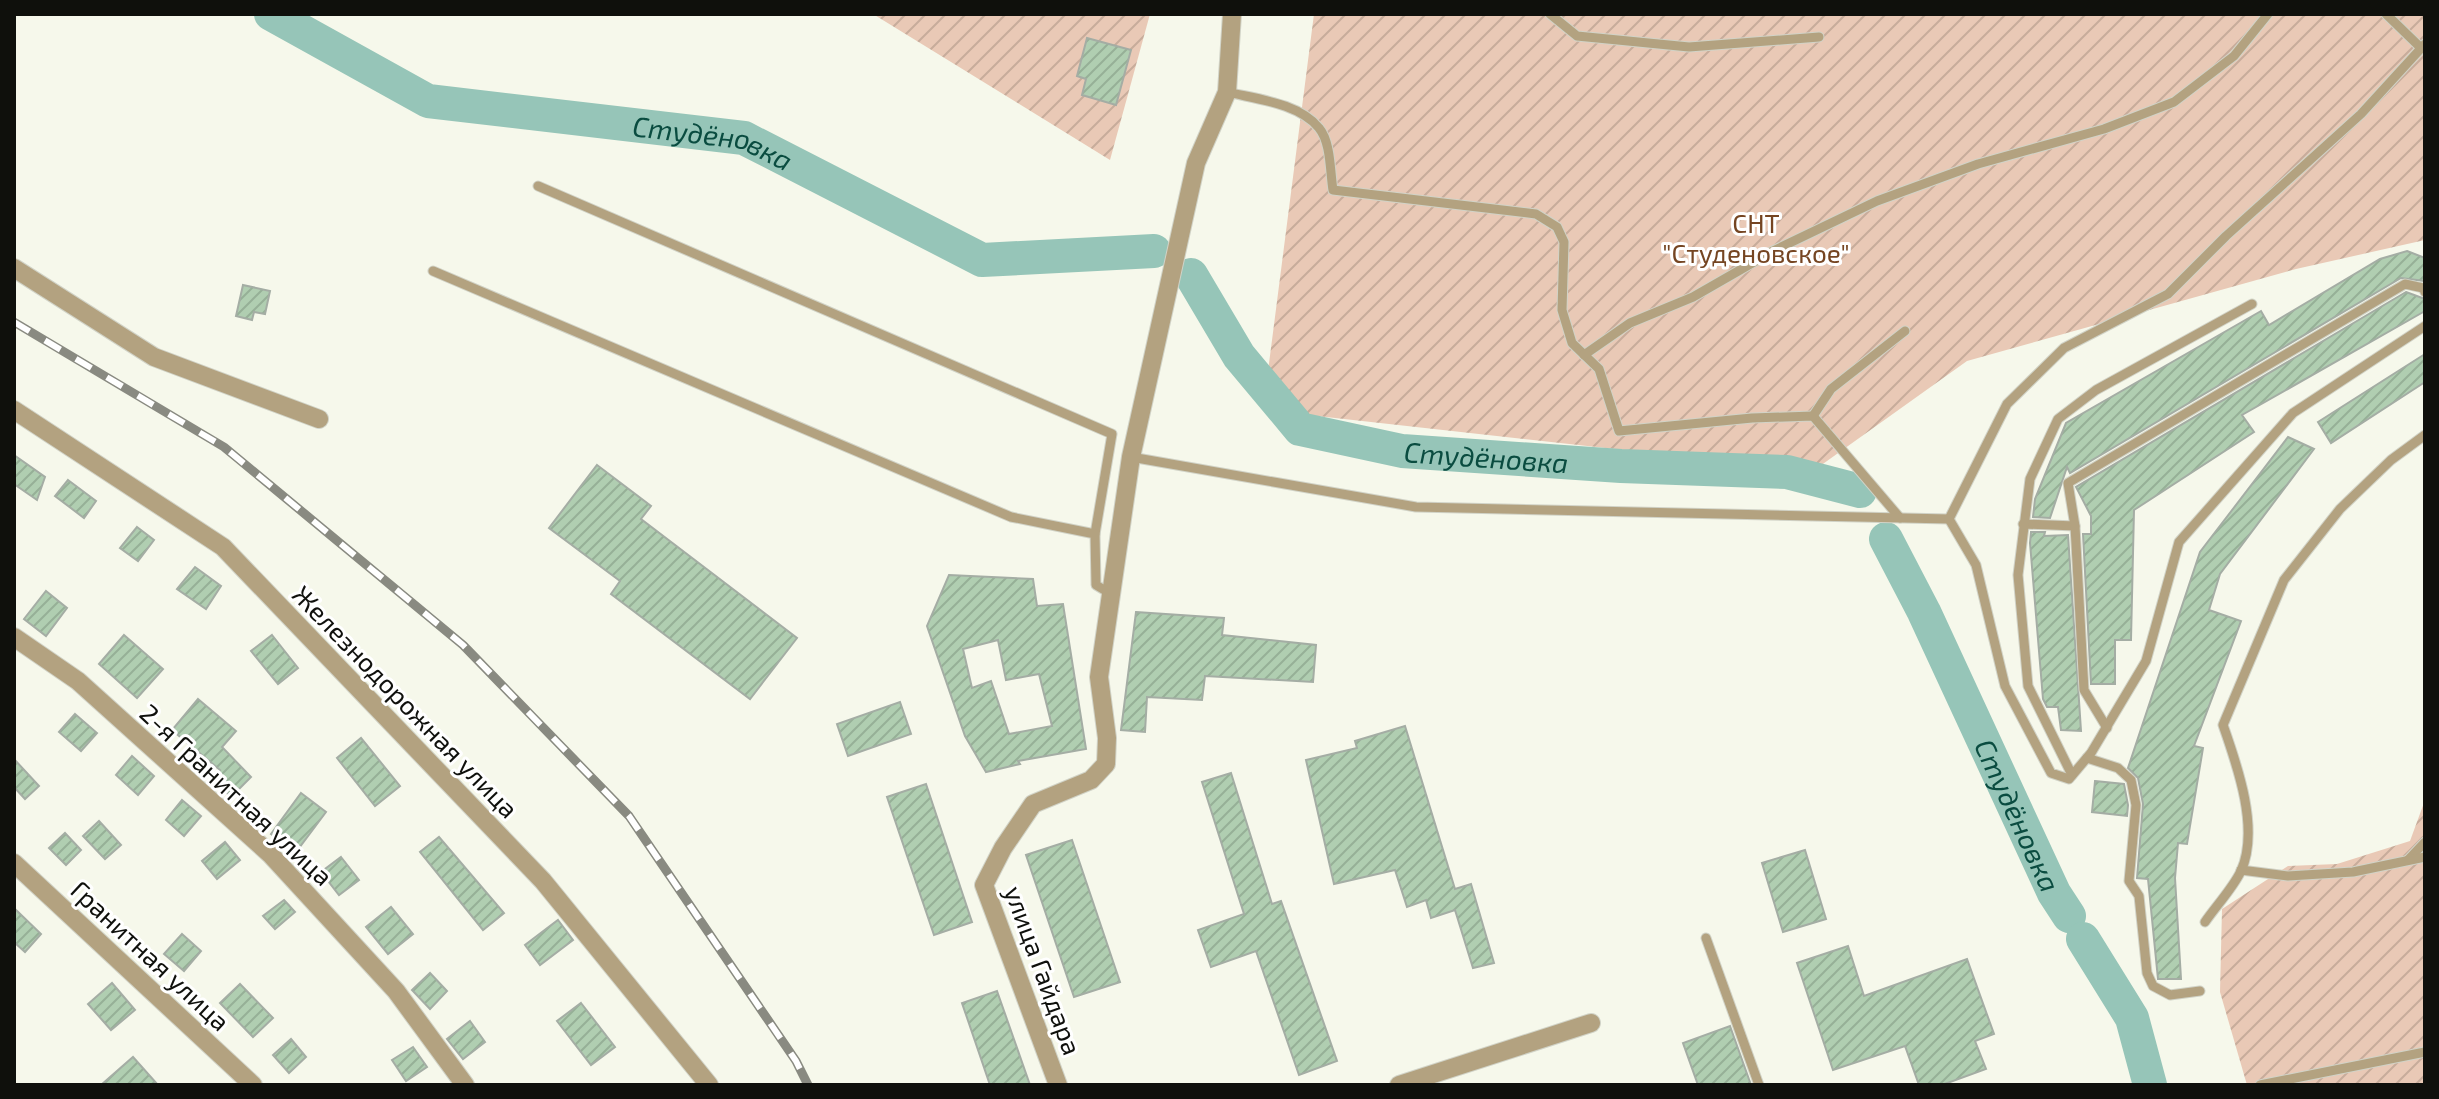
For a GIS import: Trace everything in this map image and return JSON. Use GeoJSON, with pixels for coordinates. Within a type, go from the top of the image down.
{"type":"FeatureCollection","features":[{"type":"Feature","properties":{"kind":"street"},"geometry":{"type":"LineString","coordinates":[[1111,594],[1131,457],[1196,163],[1227,92],[1232,14]]}},
{"type":"Feature","properties":{"kind":"street"},"geometry":{"type":"LineString","coordinates":[[14,268],[154,357],[319,419]]}},
{"type":"Feature","properties":{"kind":"street","name":"Железнодорожная улица"},"geometry":{"type":"LineString","coordinates":[[14,410],[223,547],[543,881],[709,1085]]}},
{"type":"Feature","properties":{"kind":"street","name":"улица Гайдара"},"geometry":{"type":"LineString","coordinates":[[1058,1085],[984,885],[1003,848],[1033,804],[1091,780],[1106,764],[1107,738],[1099,677],[1111,594]]}},
{"type":"Feature","properties":{"kind":"street","name":"2-я Гранитная улица"},"geometry":{"type":"LineString","coordinates":[[14,637],[78,681],[270,854],[396,991],[465,1085]]}},
{"type":"Feature","properties":{"kind":"street","name":"Гранитная улица"},"geometry":{"type":"LineString","coordinates":[[14,863],[253,1085]]}},
{"type":"Feature","properties":{"kind":"street"},"geometry":{"type":"LineString","coordinates":[[1399,1085],[1591,1023]]}},
{"type":"Feature","properties":{"kind":"lane"},"geometry":{"type":"LineString","coordinates":[[1550,14],[1577,36],[1689,47],[1819,37]]}},
{"type":"Feature","properties":{"kind":"lane"},"geometry":{"type":"LineString","coordinates":[[1584,355],[1630,323],[1693,297],[1773,251],[1877,201],[1978,164],[2104,129],[2174,102],[2234,56],[2268,14]]}},
{"type":"Feature","properties":{"kind":"lane"},"geometry":{"type":"LineString","coordinates":[[1949,519],[2007,404],[2064,348],[2168,294],[2226,236],[2361,114],[2423,45],[2386,14]]}},
{"type":"Feature","properties":{"kind":"lane"},"geometry":{"type":"LineString","coordinates":[[1227,92],[1288,106],[1320,129],[1328,152],[1333,190],[1536,214],[1557,227],[1564,242],[1562,310],[1572,343],[1599,369],[1619,431],[1752,418],[1813,416]]}},
{"type":"Feature","properties":{"kind":"lane"},"geometry":{"type":"LineString","coordinates":[[538,186],[1112,434],[1095,534],[1096,585],[1111,594]]}},
{"type":"Feature","properties":{"kind":"lane"},"geometry":{"type":"LineString","coordinates":[[433,271],[1011,517],[1095,534]]}},
{"type":"Feature","properties":{"kind":"lane"},"geometry":{"type":"LineString","coordinates":[[2107,728],[2084,690],[2075,526],[2068,483],[2405,284],[2423,288],[2425,292]]}},
{"type":"Feature","properties":{"kind":"lane"},"geometry":{"type":"LineString","coordinates":[[2072,775],[2028,686],[2018,575],[2030,479],[2058,419],[2096,390],[2252,304]]}},
{"type":"Feature","properties":{"kind":"lane"},"geometry":{"type":"LineString","coordinates":[[1949,519],[1976,565],[2005,686],[2051,773],[2069,779],[2107,728],[2146,661],[2179,542],[2293,413],[2425,326]]}},
{"type":"Feature","properties":{"kind":"lane"},"geometry":{"type":"LineString","coordinates":[[1813,416],[1831,389],[1905,331]]}},
{"type":"Feature","properties":{"kind":"lane"},"geometry":{"type":"LineString","coordinates":[[1813,416],[1900,518]]}},
{"type":"Feature","properties":{"kind":"lane"},"geometry":{"type":"LineString","coordinates":[[2205,922],[2241,870],[2249,828],[2235,760],[2223,725],[2284,580],[2340,509],[2391,460],[2425,435]]}},
{"type":"Feature","properties":{"kind":"lane"},"geometry":{"type":"LineString","coordinates":[[1131,457],[1416,507],[1949,519]]}},
{"type":"Feature","properties":{"kind":"lane"},"geometry":{"type":"LineString","coordinates":[[2023,524],[2075,526]]}},
{"type":"Feature","properties":{"kind":"lane"},"geometry":{"type":"LineString","coordinates":[[2087,758],[2118,768],[2131,780],[2136,805],[2129,881],[2139,896],[2147,973],[2153,986],[2170,995],[2200,991]]}},
{"type":"Feature","properties":{"kind":"lane"},"geometry":{"type":"LineString","coordinates":[[2408,860],[2425,842]]}},
{"type":"Feature","properties":{"kind":"lane"},"geometry":{"type":"LineString","coordinates":[[2241,870],[2288,876],[2353,872],[2425,857]]}},
{"type":"Feature","properties":{"kind":"lane"},"geometry":{"type":"LineString","coordinates":[[1706,938],[1759,1085]]}},
{"type":"Feature","properties":{"kind":"lane"},"geometry":{"type":"LineString","coordinates":[[2260,1085],[2425,1052]]}},
{"type":"Feature","properties":{"kind":"green space"},"geometry":{"type":"Polygon","coordinates":[[[873,14],[1150,14],[1110,160],[873,14]]]}},
{"type":"Feature","properties":{"kind":"green space","name":"СНТ \"Студеновское\""},"geometry":{"type":"Polygon","coordinates":[[[1314,14],[2425,14],[2425,240],[2296,269],[1967,361],[1813,471],[1263,410],[1314,14]]]}},
{"type":"Feature","properties":{"kind":"green space"},"geometry":{"type":"Polygon","coordinates":[[[2425,800],[2425,1085],[2247,1085],[2220,992],[2222,909],[2288,866],[2337,864],[2410,841],[2425,800]]]}},
{"type":"Feature","properties":{"kind":"building"},"geometry":{"type":"Polygon","coordinates":[[[1087,38],[1131,50],[1116,105],[1082,95],[1086,79],[1077,76],[1087,38]]]}},
{"type":"Feature","properties":{"kind":"building"},"geometry":{"type":"Polygon","coordinates":[[[2407,251],[2425,258],[2425,281],[2401,278],[2070,473],[2067,467],[2050,518],[2033,517],[2035,499],[2066,423],[2261,311],[2269,325],[2380,259],[2407,251]]]}},
{"type":"Feature","properties":{"kind":"building"},"geometry":{"type":"Polygon","coordinates":[[[243,285],[270,291],[265,314],[254,312],[252,320],[236,316],[243,285]]]}},
{"type":"Feature","properties":{"kind":"building"},"geometry":{"type":"Polygon","coordinates":[[[2406,292],[2425,299],[2425,311],[2242,415],[2254,432],[2134,510],[2131,640],[2115,640],[2115,684],[2091,684],[2083,534],[2091,534],[2091,516],[2076,487],[2406,292]]]}},
{"type":"Feature","properties":{"kind":"building"},"geometry":{"type":"Polygon","coordinates":[[[2425,354],[2425,382],[2331,443],[2318,422],[2425,354]]]}},
{"type":"Feature","properties":{"kind":"building"},"geometry":{"type":"Polygon","coordinates":[[[2288,437],[2314,449],[2220,574],[2209,610],[2241,621],[2194,746],[2203,748],[2187,844],[2178,843],[2175,878],[2181,979],[2158,979],[2148,879],[2137,878],[2143,804],[2138,778],[2128,768],[2200,552],[2288,437]]]}},
{"type":"Feature","properties":{"kind":"building"},"geometry":{"type":"Polygon","coordinates":[[[14,455],[45,477],[37,500],[14,484],[14,455]]]}},
{"type":"Feature","properties":{"kind":"building"},"geometry":{"type":"Polygon","coordinates":[[[597,465],[651,506],[641,519],[797,638],[750,699],[611,594],[620,581],[549,528],[597,465]]]}},
{"type":"Feature","properties":{"kind":"building"},"geometry":{"type":"Polygon","coordinates":[[[68,480],[96,501],[84,518],[55,496],[68,480]]]}},
{"type":"Feature","properties":{"kind":"building"},"geometry":{"type":"Polygon","coordinates":[[[137,527],[154,540],[138,561],[120,548],[137,527]]]}},
{"type":"Feature","properties":{"kind":"building"},"geometry":{"type":"Polygon","coordinates":[[[2031,532],[2045,532],[2044,536],[2068,535],[2081,731],[2061,730],[2058,707],[2047,707],[2043,699],[2031,532]]]}},
{"type":"Feature","properties":{"kind":"building"},"geometry":{"type":"Polygon","coordinates":[[[195,567],[221,586],[206,609],[177,589],[195,567]]]}},
{"type":"Feature","properties":{"kind":"building"},"geometry":{"type":"Polygon","coordinates":[[[949,575],[1033,579],[1037,606],[1063,604],[1086,749],[1018,761],[1020,764],[986,772],[965,736],[927,626],[949,575]],[[998,640],[963,649],[972,688],[991,681],[1009,734],[1052,726],[1039,674],[1006,680],[998,640]]]}},
{"type":"Feature","properties":{"kind":"building"},"geometry":{"type":"Polygon","coordinates":[[[46,591],[67,608],[46,636],[24,619],[46,591]]]}},
{"type":"Feature","properties":{"kind":"building"},"geometry":{"type":"Polygon","coordinates":[[[1136,612],[1224,618],[1222,635],[1316,645],[1313,682],[1205,676],[1202,700],[1147,697],[1145,732],[1121,730],[1136,612]]]}},
{"type":"Feature","properties":{"kind":"building"},"geometry":{"type":"Polygon","coordinates":[[[124,635],[163,669],[137,698],[99,664],[124,635]]]}},
{"type":"Feature","properties":{"kind":"building"},"geometry":{"type":"Polygon","coordinates":[[[272,635],[298,668],[278,684],[251,651],[272,635]]]}},
{"type":"Feature","properties":{"kind":"building"},"geometry":{"type":"Polygon","coordinates":[[[198,699],[236,731],[222,747],[251,777],[231,797],[212,778],[220,770],[172,730],[198,699]]]}},
{"type":"Feature","properties":{"kind":"building"},"geometry":{"type":"Polygon","coordinates":[[[900,702],[911,734],[848,756],[837,724],[900,702]]]}},
{"type":"Feature","properties":{"kind":"building"},"geometry":{"type":"Polygon","coordinates":[[[75,714],[97,733],[81,751],[59,732],[75,714]]]}},
{"type":"Feature","properties":{"kind":"building"},"geometry":{"type":"Polygon","coordinates":[[[1405,726],[1455,889],[1471,884],[1494,963],[1473,968],[1455,910],[1431,918],[1426,900],[1407,907],[1395,870],[1334,884],[1306,760],[1357,748],[1355,741],[1405,726]]]}},
{"type":"Feature","properties":{"kind":"building"},"geometry":{"type":"Polygon","coordinates":[[[361,738],[400,786],[375,806],[337,758],[361,738]]]}},
{"type":"Feature","properties":{"kind":"building"},"geometry":{"type":"Polygon","coordinates":[[[132,756],[154,776],[138,795],[116,775],[132,756]]]}},
{"type":"Feature","properties":{"kind":"building"},"geometry":{"type":"Polygon","coordinates":[[[14,759],[39,786],[25,799],[14,787],[14,759]]]}},
{"type":"Feature","properties":{"kind":"building"},"geometry":{"type":"Polygon","coordinates":[[[1231,773],[1272,904],[1281,901],[1337,1061],[1299,1075],[1256,951],[1211,967],[1198,930],[1244,914],[1202,782],[1231,773]]]}},
{"type":"Feature","properties":{"kind":"building"},"geometry":{"type":"Polygon","coordinates":[[[2095,781],[2124,784],[2127,816],[2092,812],[2095,781]]]}},
{"type":"Feature","properties":{"kind":"building"},"geometry":{"type":"Polygon","coordinates":[[[926,784],[972,922],[934,935],[887,797],[926,784]]]}},
{"type":"Feature","properties":{"kind":"building"},"geometry":{"type":"Polygon","coordinates":[[[301,793],[326,812],[296,852],[271,834],[301,793]]]}},
{"type":"Feature","properties":{"kind":"building"},"geometry":{"type":"Polygon","coordinates":[[[182,800],[201,816],[184,836],[166,820],[182,800]]]}},
{"type":"Feature","properties":{"kind":"building"},"geometry":{"type":"Polygon","coordinates":[[[99,821],[121,845],[105,859],[83,836],[99,821]]]}},
{"type":"Feature","properties":{"kind":"building"},"geometry":{"type":"Polygon","coordinates":[[[65,833],[81,850],[66,865],[49,848],[65,833]]]}},
{"type":"Feature","properties":{"kind":"building"},"geometry":{"type":"Polygon","coordinates":[[[439,837],[504,913],[483,930],[420,852],[439,837]]]}},
{"type":"Feature","properties":{"kind":"building"},"geometry":{"type":"Polygon","coordinates":[[[1072,840],[1120,982],[1074,997],[1026,855],[1072,840]]]}},
{"type":"Feature","properties":{"kind":"building"},"geometry":{"type":"Polygon","coordinates":[[[225,842],[240,860],[217,879],[202,861],[225,842]]]}},
{"type":"Feature","properties":{"kind":"building"},"geometry":{"type":"Polygon","coordinates":[[[1805,850],[1826,919],[1783,932],[1762,863],[1805,850]]]}},
{"type":"Feature","properties":{"kind":"building"},"geometry":{"type":"Polygon","coordinates":[[[341,857],[359,880],[339,895],[321,872],[341,857]]]}},
{"type":"Feature","properties":{"kind":"building"},"geometry":{"type":"Polygon","coordinates":[[[284,900],[295,912],[275,929],[263,916],[284,900]]]}},
{"type":"Feature","properties":{"kind":"building"},"geometry":{"type":"Polygon","coordinates":[[[391,907],[413,934],[388,954],[366,927],[391,907]]]}},
{"type":"Feature","properties":{"kind":"building"},"geometry":{"type":"Polygon","coordinates":[[[14,908],[41,934],[25,952],[14,942],[14,908]]]}},
{"type":"Feature","properties":{"kind":"building"},"geometry":{"type":"Polygon","coordinates":[[[558,920],[573,940],[540,965],[525,945],[558,920]]]}},
{"type":"Feature","properties":{"kind":"building"},"geometry":{"type":"Polygon","coordinates":[[[182,934],[201,951],[184,971],[164,954],[182,934]]]}},
{"type":"Feature","properties":{"kind":"building"},"geometry":{"type":"Polygon","coordinates":[[[1848,946],[1864,996],[1967,959],[1994,1034],[1975,1041],[1986,1069],[1942,1085],[1919,1085],[1905,1046],[1833,1070],[1797,963],[1848,946]]]}},
{"type":"Feature","properties":{"kind":"building"},"geometry":{"type":"Polygon","coordinates":[[[430,973],[447,991],[430,1009],[412,990],[430,973]]]}},
{"type":"Feature","properties":{"kind":"building"},"geometry":{"type":"Polygon","coordinates":[[[112,983],[135,1010],[111,1030],[88,1004],[112,983]]]}},
{"type":"Feature","properties":{"kind":"building"},"geometry":{"type":"Polygon","coordinates":[[[240,984],[273,1018],[253,1037],[220,1003],[240,984]]]}},
{"type":"Feature","properties":{"kind":"building"},"geometry":{"type":"Polygon","coordinates":[[[997,991],[1030,1085],[990,1085],[962,1003],[997,991]]]}},
{"type":"Feature","properties":{"kind":"building"},"geometry":{"type":"Polygon","coordinates":[[[581,1003],[615,1047],[591,1065],[557,1021],[581,1003]]]}},
{"type":"Feature","properties":{"kind":"building"},"geometry":{"type":"Polygon","coordinates":[[[470,1021],[485,1042],[463,1059],[447,1039],[470,1021]]]}},
{"type":"Feature","properties":{"kind":"building"},"geometry":{"type":"Polygon","coordinates":[[[1730,1026],[1751,1085],[1698,1085],[1683,1043],[1730,1026]]]}},
{"type":"Feature","properties":{"kind":"building"},"geometry":{"type":"Polygon","coordinates":[[[291,1039],[306,1057],[289,1073],[273,1055],[291,1039]]]}},
{"type":"Feature","properties":{"kind":"building"},"geometry":{"type":"Polygon","coordinates":[[[413,1047],[427,1067],[406,1081],[392,1060],[413,1047]]]}},
{"type":"Feature","properties":{"kind":"building"},"geometry":{"type":"Polygon","coordinates":[[[133,1057],[158,1085],[101,1085],[133,1057]]]}},
{"type":"Feature","properties":{"kind":"waterway","name":"Студёновка"},"geometry":{"type":"LineString","coordinates":[[271,14],[428,101],[744,138],[982,260],[1154,251]]}},
{"type":"Feature","properties":{"kind":"waterway","name":"Студёновка"},"geometry":{"type":"LineString","coordinates":[[1191,275],[1239,356],[1300,429],[1402,451],[1621,466],[1787,472],[1860,491]]}},
{"type":"Feature","properties":{"kind":"waterway","name":"Студёновка"},"geometry":{"type":"LineString","coordinates":[[1886,539],[1924,612],[2054,893],[2069,916]]}},
{"type":"Feature","properties":{"kind":"waterway","name":"Студёновка"},"geometry":{"type":"LineString","coordinates":[[2083,939],[2132,1018],[2150,1085]]}},
{"type":"Feature","properties":{"kind":"railway"},"geometry":{"type":"LineString","coordinates":[[14,322],[224,447],[463,645],[629,816],[796,1061],[808,1085]]}}]}
